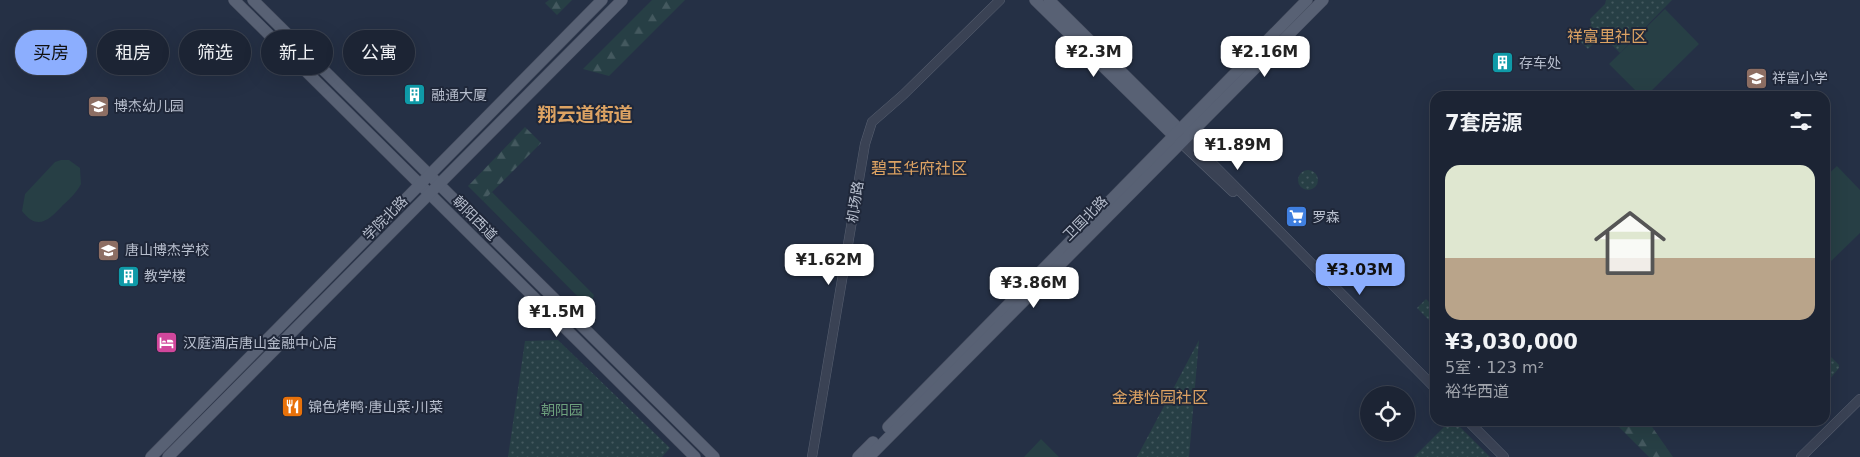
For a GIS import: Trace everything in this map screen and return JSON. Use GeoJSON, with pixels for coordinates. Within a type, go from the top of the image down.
{"type":"FeatureCollection","features":[{"type":"Feature","properties":{"kind":"main road","name":"朝阳西道"},"geometry":{"type":"LineString","coordinates":[[234,0],[695,457]]}},
{"type":"Feature","properties":{"kind":"main road","name":"朝阳西道"},"geometry":{"type":"LineString","coordinates":[[253,0],[714,457]]}},
{"type":"Feature","properties":{"kind":"main road","name":"学院北路"},"geometry":{"type":"LineString","coordinates":[[150,457],[602,0]]}},
{"type":"Feature","properties":{"kind":"main road","name":"学院北路"},"geometry":{"type":"LineString","coordinates":[[168,457],[434,198],[622,0]]}},
{"type":"Feature","properties":{"kind":"main road"},"geometry":{"type":"LineString","coordinates":[[1035,0],[1180,137]]}},
{"type":"Feature","properties":{"kind":"main road"},"geometry":{"type":"LineString","coordinates":[[1049,0],[1180,137]]}},
{"type":"Feature","properties":{"kind":"main road","name":"卫国北路"},"geometry":{"type":"LineString","coordinates":[[869,457],[1180,137],[1307,0]]}},
{"type":"Feature","properties":{"kind":"main road","name":"卫国北路"},"geometry":{"type":"LineString","coordinates":[[858,457],[1180,137],[1323,0]]}},
{"type":"Feature","properties":{"kind":"main road"},"geometry":{"type":"LineString","coordinates":[[233,374],[241,384]]}},
{"type":"Feature","properties":{"kind":"street","name":"机场路"},"geometry":{"type":"LineString","coordinates":[[812,457],[865,144],[872,122],[903,95],[1000,0]]}},
{"type":"Feature","properties":{"kind":"street"},"geometry":{"type":"LineString","coordinates":[[1180,137],[1263,214],[1430,383]]}},
{"type":"Feature","properties":{"kind":"street"},"geometry":{"type":"LineString","coordinates":[[1801,457],[1860,399]]}},
{"type":"Feature","properties":{"kind":"street"},"geometry":{"type":"LineString","coordinates":[[1473,426],[1504,457]]}},
{"type":"Feature","properties":{"kind":"green space"},"geometry":{"type":"Polygon","coordinates":[[[549,0],[572,0],[557,15],[545,3],[549,0]]]}},
{"type":"Feature","properties":{"kind":"green space"},"geometry":{"type":"Polygon","coordinates":[[[652,0],[685,0],[609,76],[583,69],[652,0]]]}},
{"type":"Feature","properties":{"kind":"green space"},"geometry":{"type":"Polygon","coordinates":[[[1606,0],[1672,0],[1620,53],[1602,35],[1588,49],[1577,38],[1591,25],[1590,19],[1605,4],[1606,0]]]}},
{"type":"Feature","properties":{"kind":"green space"},"geometry":{"type":"Polygon","coordinates":[[[1665,9],[1699,44],[1651,91],[1636,91],[1609,64],[1665,9]]]}},
{"type":"Feature","properties":{"kind":"green space"},"geometry":{"type":"Polygon","coordinates":[[[525,127],[541,143],[483,201],[468,186],[525,127]]]}},
{"type":"Feature","properties":{"kind":"green space"},"geometry":{"type":"Polygon","coordinates":[[[69,160],[80,168],[81,184],[71,198],[49,219],[39,222],[33,221],[22,211],[25,194],[55,162],[69,160]]]}},
{"type":"Feature","properties":{"kind":"green space"},"geometry":{"type":"Polygon","coordinates":[[[1837,166],[1860,190],[1860,233],[1830,262],[1830,172],[1837,166]]]}},
{"type":"Feature","properties":{"kind":"green space"},"geometry":{"type":"Polygon","coordinates":[[[1308,170],[1315,173],[1318,180],[1315,187],[1308,190],[1301,187],[1298,180],[1301,173],[1308,170]]]}},
{"type":"Feature","properties":{"kind":"green space"},"geometry":{"type":"Polygon","coordinates":[[[492,192],[594,295],[590,309],[483,201],[492,192]]]}},
{"type":"Feature","properties":{"kind":"green space"},"geometry":{"type":"Polygon","coordinates":[[[1426,299],[1430,303],[1430,321],[1417,308],[1426,299]]]}},
{"type":"Feature","properties":{"kind":"green space","name":"朝阳园"},"geometry":{"type":"Polygon","coordinates":[[[558,340],[670,448],[662,457],[508,457],[525,341],[558,340]]]}},
{"type":"Feature","properties":{"kind":"green space"},"geometry":{"type":"Polygon","coordinates":[[[1199,340],[1189,457],[1137,457],[1199,340]]]}},
{"type":"Feature","properties":{"kind":"green space"},"geometry":{"type":"Polygon","coordinates":[[[1830,356],[1839,365],[1839,368],[1830,379],[1830,356]]]}},
{"type":"Feature","properties":{"kind":"green space"},"geometry":{"type":"Polygon","coordinates":[[[1445,426],[1459,426],[1490,457],[1414,457],[1445,426]]]}},
{"type":"Feature","properties":{"kind":"green space"},"geometry":{"type":"Polygon","coordinates":[[[1618,426],[1651,426],[1673,457],[1649,457],[1618,426]]]}},
{"type":"Feature","properties":{"kind":"green space"},"geometry":{"type":"Polygon","coordinates":[[[1041,439],[1059,457],[1024,457],[1041,439]]]}},
{"type":"Feature","properties":{"kind":"place","name":"存车处"},"geometry":{"type":"Point","coordinates":[1503,63]}},
{"type":"Feature","properties":{"kind":"place","name":"祥富小学"},"geometry":{"type":"Point","coordinates":[1756,78]}},
{"type":"Feature","properties":{"kind":"place","name":"融通大厦"},"geometry":{"type":"Point","coordinates":[415,95]}},
{"type":"Feature","properties":{"kind":"place","name":"博杰幼儿园"},"geometry":{"type":"Point","coordinates":[98,106]}},
{"type":"Feature","properties":{"kind":"place","name":"罗森"},"geometry":{"type":"Point","coordinates":[1296,217]}},
{"type":"Feature","properties":{"kind":"place","name":"唐山博杰学校"},"geometry":{"type":"Point","coordinates":[109,250]}},
{"type":"Feature","properties":{"kind":"place","name":"教学楼"},"geometry":{"type":"Point","coordinates":[128,276]}},
{"type":"Feature","properties":{"kind":"place","name":"汉庭酒店唐山金融中心店"},"geometry":{"type":"Point","coordinates":[167,343]}},
{"type":"Feature","properties":{"kind":"place","name":"锦色烤鸭·唐山菜·川菜"},"geometry":{"type":"Point","coordinates":[292,407]}},
{"type":"Feature","properties":{"kind":"district","name":"祥富里社区"},"geometry":{"type":"Point","coordinates":[1607,36]}},
{"type":"Feature","properties":{"kind":"district","name":"翔云道街道"},"geometry":{"type":"Point","coordinates":[585,114]}},
{"type":"Feature","properties":{"kind":"district","name":"碧玉华府社区"},"geometry":{"type":"Point","coordinates":[919,168]}},
{"type":"Feature","properties":{"kind":"district","name":"金港怡园社区"},"geometry":{"type":"Point","coordinates":[1160,397]}}]}
